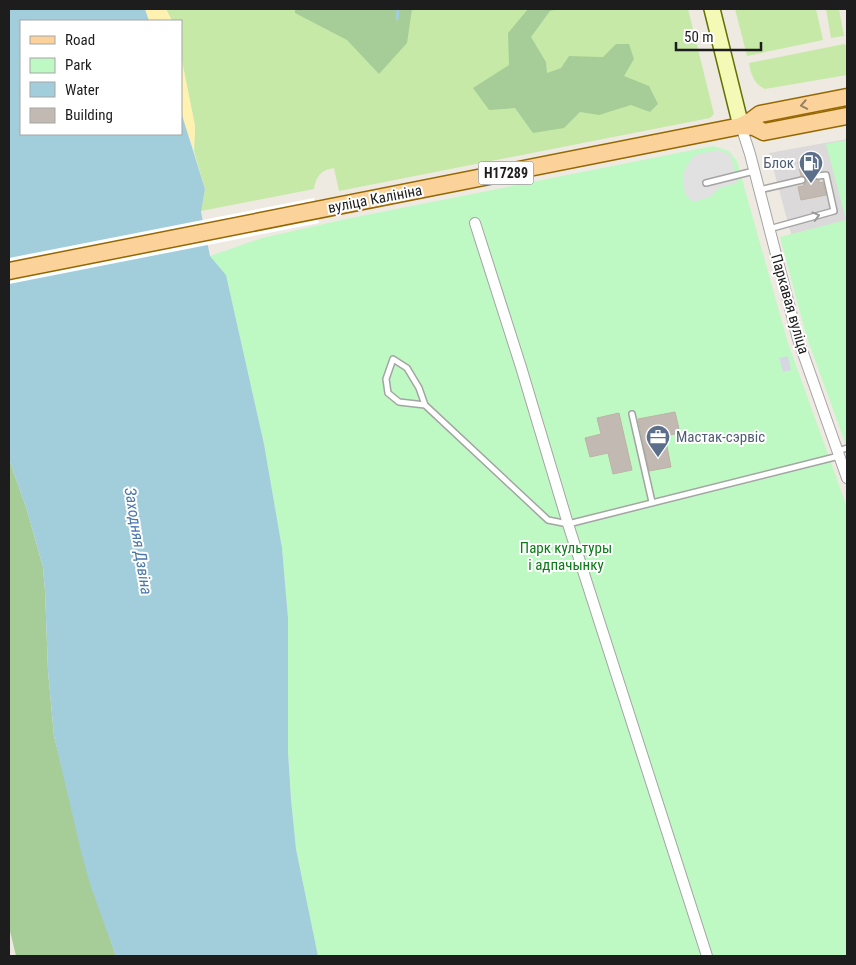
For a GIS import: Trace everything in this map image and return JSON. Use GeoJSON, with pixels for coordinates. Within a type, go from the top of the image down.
{"type":"FeatureCollection","features":[{"type":"Feature","properties":{"kind":"main road","name":"вуліца Калініна"},"geometry":{"type":"LineString","coordinates":[[741,126],[760,114],[847,97]]}},
{"type":"Feature","properties":{"kind":"main road","name":"вуліца Калініна"},"geometry":{"type":"LineString","coordinates":[[9,271],[741,126],[754,127],[764,132],[847,116]]}},
{"type":"Feature","properties":{"kind":"street"},"geometry":{"type":"LineString","coordinates":[[712,9],[741,126]]}},
{"type":"Feature","properties":{"kind":"street","name":"Паркавая вуліца"},"geometry":{"type":"LineString","coordinates":[[741,126],[798,339],[841,452],[847,478]]}},
{"type":"Feature","properties":{"kind":"street"},"geometry":{"type":"LineString","coordinates":[[474,224],[707,956]]}},
{"type":"Feature","properties":{"kind":"lane"},"geometry":{"type":"LineString","coordinates":[[706,182],[754,171]]}},
{"type":"Feature","properties":{"kind":"lane"},"geometry":{"type":"LineString","coordinates":[[769,229],[834,211],[826,175],[818,176]]}},
{"type":"Feature","properties":{"kind":"lane"},"geometry":{"type":"LineString","coordinates":[[759,190],[802,180]]}},
{"type":"Feature","properties":{"kind":"lane"},"geometry":{"type":"LineString","coordinates":[[425,405],[399,402],[388,393],[386,379],[393,358],[407,368],[419,388],[425,405],[548,520],[568,524],[841,452]]}},
{"type":"Feature","properties":{"kind":"lane"},"geometry":{"type":"LineString","coordinates":[[632,414],[652,502]]}},
{"type":"Feature","properties":{"kind":"shaded area"},"geometry":{"type":"Polygon","coordinates":[[[847,139],[847,421],[817,329],[769,153],[847,139]]]}},
{"type":"Feature","properties":{"kind":"shaded area"},"geometry":{"type":"Polygon","coordinates":[[[718,150],[731,155],[737,183],[719,188],[710,197],[693,202],[685,194],[683,176],[686,167],[692,158],[698,154],[718,150]]]}},
{"type":"Feature","properties":{"kind":"shaded area"},"geometry":{"type":"Polygon","coordinates":[[[788,356],[791,370],[783,372],[779,358],[788,356]]]}},
{"type":"Feature","properties":{"kind":"green space"},"geometry":{"type":"Polygon","coordinates":[[[166,9],[688,9],[714,114],[710,118],[339,191],[334,168],[320,174],[314,189],[201,211],[205,189],[194,151],[195,126],[182,61],[182,20],[172,20],[166,9]]]}},
{"type":"Feature","properties":{"kind":"green space"},"geometry":{"type":"Polygon","coordinates":[[[295,9],[412,9],[407,43],[379,74],[347,40],[295,13],[295,9]]]}},
{"type":"Feature","properties":{"kind":"green space"},"geometry":{"type":"Polygon","coordinates":[[[528,9],[558,9],[550,11],[531,37],[546,62],[547,73],[561,68],[569,56],[603,57],[616,44],[629,44],[634,59],[624,76],[649,86],[658,104],[650,112],[631,105],[599,115],[580,112],[564,128],[533,133],[515,108],[489,110],[473,88],[509,65],[508,33],[528,9]]]}},
{"type":"Feature","properties":{"kind":"green space"},"geometry":{"type":"Polygon","coordinates":[[[735,9],[816,9],[823,40],[747,56],[735,9]]]}},
{"type":"Feature","properties":{"kind":"green space"},"geometry":{"type":"Polygon","coordinates":[[[826,9],[839,9],[844,36],[831,38],[826,9]]]}},
{"type":"Feature","properties":{"kind":"green space"},"geometry":{"type":"Polygon","coordinates":[[[844,44],[847,46],[847,75],[765,89],[754,79],[749,63],[844,44]]]}},
{"type":"Feature","properties":{"kind":"green space"},"geometry":{"type":"Polygon","coordinates":[[[847,140],[847,448],[806,335],[780,237],[846,220],[826,144],[847,140]]]}},
{"type":"Feature","properties":{"kind":"green space","name":"Парк культуры і адпачынку"},"geometry":{"type":"Polygon","coordinates":[[[713,146],[729,151],[737,161],[788,343],[847,507],[847,956],[318,956],[296,849],[291,799],[288,752],[288,618],[282,548],[264,444],[226,275],[210,256],[262,238],[346,219],[713,146]]]}},
{"type":"Feature","properties":{"kind":"green space"},"geometry":{"type":"Polygon","coordinates":[[[9,459],[27,510],[43,567],[48,671],[54,736],[72,807],[116,956],[16,956],[9,927],[9,459]]]}},
{"type":"Feature","properties":{"kind":"sand"},"geometry":{"type":"Polygon","coordinates":[[[145,9],[166,9],[172,20],[149,20],[145,9]]]}},
{"type":"Feature","properties":{"kind":"sand"},"geometry":{"type":"Polygon","coordinates":[[[182,61],[195,126],[194,151],[182,115],[182,61]]]}},
{"type":"Feature","properties":{"kind":"water","name":"Заходняя Дзвіна"},"geometry":{"type":"Polygon","coordinates":[[[9,9],[145,9],[149,20],[20,20],[20,135],[182,135],[182,115],[205,189],[201,212],[210,256],[226,275],[264,444],[282,548],[288,618],[288,752],[291,799],[296,849],[318,956],[116,956],[91,887],[54,736],[48,671],[43,567],[27,510],[9,459],[9,9]]]}},
{"type":"Feature","properties":{"kind":"pier"},"geometry":{"type":"Polygon","coordinates":[[[314,198],[319,223],[9,284],[9,258],[314,198]]]}},
{"type":"Feature","properties":{"kind":"building"},"geometry":{"type":"Polygon","coordinates":[[[814,159],[817,172],[814,174],[814,177],[819,180],[819,183],[823,182],[826,195],[801,200],[798,187],[803,186],[806,180],[805,177],[801,176],[798,162],[814,159]]]}},
{"type":"Feature","properties":{"kind":"building"},"geometry":{"type":"Polygon","coordinates":[[[675,412],[680,433],[665,436],[671,467],[649,471],[638,419],[675,412]]]}},
{"type":"Feature","properties":{"kind":"building"},"geometry":{"type":"Polygon","coordinates":[[[619,413],[632,470],[613,474],[608,453],[590,457],[585,438],[601,434],[597,418],[619,413]]]}},
{"type":"Feature","properties":{"kind":"waterway"},"geometry":{"type":"LineString","coordinates":[[397,19],[398,9]]}},
{"type":"Feature","properties":{"kind":"place","name":"Блок"},"geometry":{"type":"Point","coordinates":[811,184]}},
{"type":"Feature","properties":{"kind":"place","name":"Мастак-сэрвіс"},"geometry":{"type":"Point","coordinates":[658,458]}}]}
